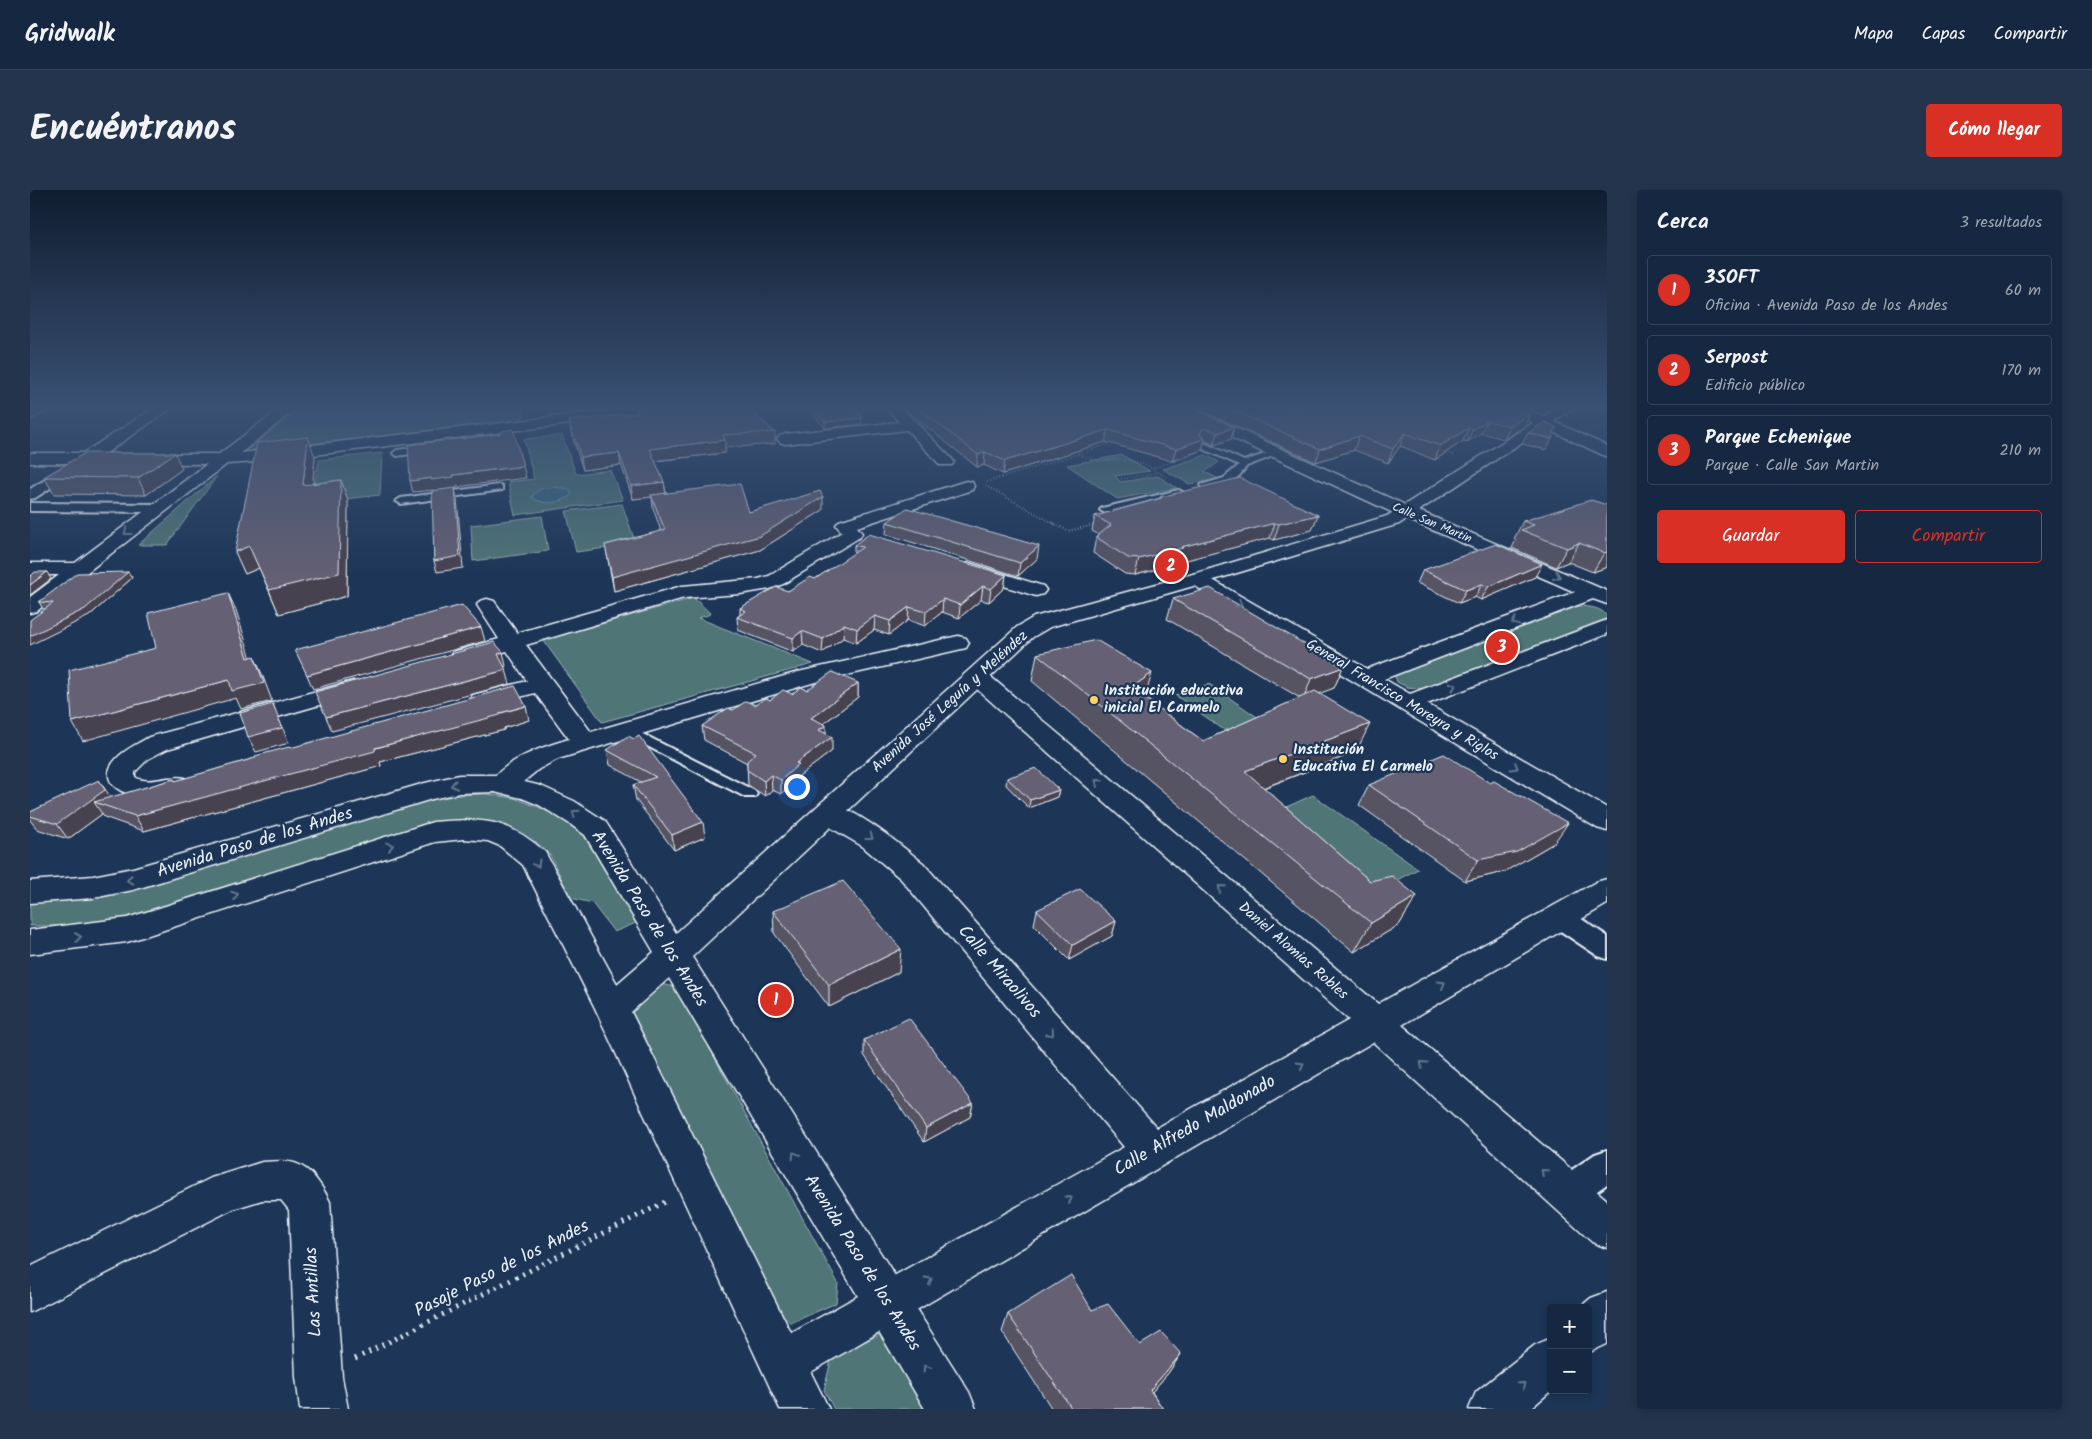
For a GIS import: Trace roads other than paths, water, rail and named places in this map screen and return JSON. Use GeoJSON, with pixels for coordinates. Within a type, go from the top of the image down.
{"type":"FeatureCollection","features":[{"type":"Feature","properties":{"kind":"street"},"geometry":{"type":"LineString","coordinates":[[30,495],[78,464]]}},
{"type":"Feature","properties":{"kind":"street"},"geometry":{"type":"LineString","coordinates":[[30,608],[79,568],[217,464]]}},
{"type":"Feature","properties":{"kind":"street","name":"Calle San Martin"},"geometry":{"type":"LineString","coordinates":[[1301,464],[1406,512],[1600,595]]}},
{"type":"Feature","properties":{"kind":"street","name":"Avenida José Leguía y Meléndez"},"geometry":{"type":"LineString","coordinates":[[612,1008],[673,955],[1025,632],[1042,622],[1198,579],[1393,520],[1478,464]]}},
{"type":"Feature","properties":{"kind":"street"},"geometry":{"type":"LineString","coordinates":[[436,664],[682,592],[704,589],[740,590],[765,584],[862,535],[845,525],[966,486]]}},
{"type":"Feature","properties":{"kind":"street"},"geometry":{"type":"LineString","coordinates":[[30,507],[158,508]]}},
{"type":"Feature","properties":{"kind":"street"},"geometry":{"type":"LineString","coordinates":[[953,564],[1036,590]]}},
{"type":"Feature","properties":{"kind":"street"},"geometry":{"type":"LineString","coordinates":[[30,569],[79,568]]}},
{"type":"Feature","properties":{"kind":"street","name":"General Francisco Moreyra y Riglos"},"geometry":{"type":"LineString","coordinates":[[1198,579],[1607,821]]}},
{"type":"Feature","properties":{"kind":"street"},"geometry":{"type":"LineString","coordinates":[[1365,678],[1600,595]]}},
{"type":"Feature","properties":{"kind":"street"},"geometry":{"type":"LineString","coordinates":[[487,605],[541,684],[585,742]]}},
{"type":"Feature","properties":{"kind":"street"},"geometry":{"type":"LineString","coordinates":[[1408,703],[1607,626]]}},
{"type":"Feature","properties":{"kind":"street"},"geometry":{"type":"LineString","coordinates":[[502,785],[530,763],[549,753],[806,677],[958,643]]}},
{"type":"Feature","properties":{"kind":"street","name":"Daniel Alomias Robles"},"geometry":{"type":"LineString","coordinates":[[977,677],[1375,1022],[1607,1227]]}},
{"type":"Feature","properties":{"kind":"street"},"geometry":{"type":"LineString","coordinates":[[199,778],[147,790],[127,786],[121,781],[120,774],[122,768],[136,754],[158,743],[379,680]]}},
{"type":"Feature","properties":{"kind":"street"},"geometry":{"type":"LineString","coordinates":[[456,707],[541,684]]}},
{"type":"Feature","properties":{"kind":"street","name":"Avenida Paso de los Andes"},"geometry":{"type":"LineString","coordinates":[[30,892],[93,887],[133,880],[434,790],[460,784],[502,785],[524,789],[548,798],[573,811],[594,828],[952,1409]]}},
{"type":"Feature","properties":{"kind":"street","name":"Calle Miraolivos"},"geometry":{"type":"LineString","coordinates":[[828,813],[856,826],[912,872],[1152,1151]]}},
{"type":"Feature","properties":{"kind":"street"},"geometry":{"type":"LineString","coordinates":[[30,942],[126,930],[433,832],[468,829],[496,831],[518,843],[535,859],[612,1008],[805,1409]]}},
{"type":"Feature","properties":{"kind":"street","name":"Calle Alfredo Maldonado"},"geometry":{"type":"LineString","coordinates":[[783,1364],[1607,890]]}},
{"type":"Feature","properties":{"kind":"street"},"geometry":{"type":"LineString","coordinates":[[1559,917],[1607,949]]}},
{"type":"Feature","properties":{"kind":"street"},"geometry":{"type":"LineString","coordinates":[[1568,1192],[1607,1165]]}},
{"type":"Feature","properties":{"kind":"street","name":"Las Antillas"},"geometry":{"type":"LineString","coordinates":[[30,1290],[225,1192],[262,1181],[290,1181],[309,1202],[322,1393]]}},
{"type":"Feature","properties":{"kind":"street"},"geometry":{"type":"LineString","coordinates":[[1592,1327],[1607,1314]]}},
{"type":"Feature","properties":{"kind":"street"},"geometry":{"type":"LineString","coordinates":[[1493,1409],[1547,1364]]}},
{"type":"Feature","properties":{"kind":"lane"},"geometry":{"type":"LineString","coordinates":[[1105,510],[1220,483],[1236,476],[1244,464]]}},
{"type":"Feature","properties":{"kind":"lane"},"geometry":{"type":"LineString","coordinates":[[401,501],[499,488]]}},
{"type":"Feature","properties":{"kind":"lane"},"geometry":{"type":"LineString","coordinates":[[627,730],[750,794]]}},
{"type":"Feature","properties":{"kind":"water"},"geometry":{"type":"Polygon","coordinates":[[[553,487],[569,489],[572,494],[563,500],[552,503],[541,502],[532,497],[540,489],[553,487]]]}},
{"type":"Feature","properties":{"kind":"place","name":"Serpost"},"geometry":{"type":"Point","coordinates":[1171,566]}},
{"type":"Feature","properties":{"kind":"place","name":"Parque Echenique"},"geometry":{"type":"Point","coordinates":[1502,647]}},
{"type":"Feature","properties":{"kind":"place","name":"Institución educativa inicial El Carmelo"},"geometry":{"type":"Point","coordinates":[1094,700]}},
{"type":"Feature","properties":{"kind":"place","name":"Institución Educativa El Carmelo"},"geometry":{"type":"Point","coordinates":[1283,759]}},
{"type":"Feature","properties":{"kind":"place","name":"3SOFT"},"geometry":{"type":"Point","coordinates":[776,1000]}}]}
